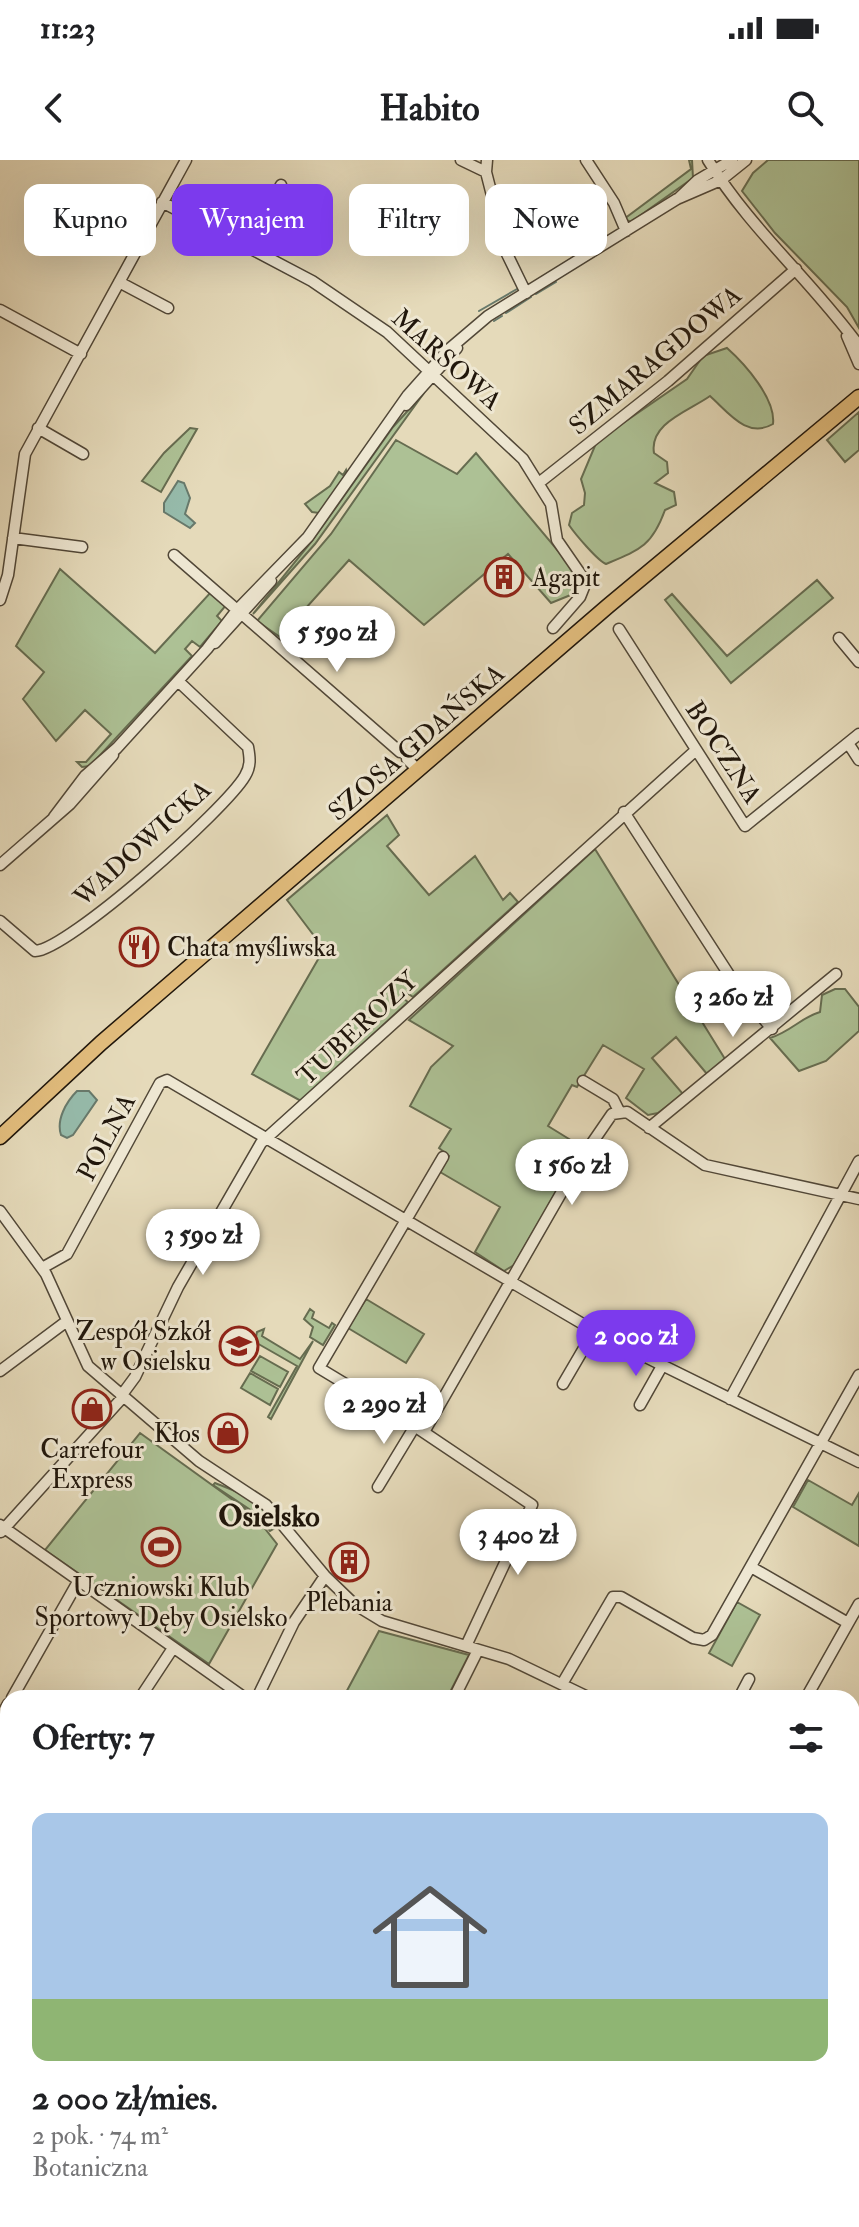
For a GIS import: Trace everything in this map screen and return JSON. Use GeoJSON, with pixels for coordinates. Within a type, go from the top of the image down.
{"type":"FeatureCollection","features":[{"type":"Feature","properties":{"kind":"main road","name":"SZOSA GDAŃSKA"},"geometry":{"type":"LineString","coordinates":[[3,1132],[620,595],[859,397]]}},
{"type":"Feature","properties":{"kind":"street"},"geometry":{"type":"LineString","coordinates":[[0,600],[21,469],[38,428],[186,160]]}},
{"type":"Feature","properties":{"kind":"street"},"geometry":{"type":"LineString","coordinates":[[461,160],[486,172]]}},
{"type":"Feature","properties":{"kind":"street"},"geometry":{"type":"LineString","coordinates":[[487,160],[486,172],[507,254],[526,293]]}},
{"type":"Feature","properties":{"kind":"street"},"geometry":{"type":"LineString","coordinates":[[586,160],[614,203],[626,231]]}},
{"type":"Feature","properties":{"kind":"street"},"geometry":{"type":"LineString","coordinates":[[677,199],[711,165],[732,160]]}},
{"type":"Feature","properties":{"kind":"street"},"geometry":{"type":"LineString","coordinates":[[0,865],[80,794],[117,748],[274,576],[318,525],[402,408],[461,340],[488,316],[677,199],[721,180],[746,160]]}},
{"type":"Feature","properties":{"kind":"street"},"geometry":{"type":"LineString","coordinates":[[711,165],[759,231],[796,269],[859,346]]}},
{"type":"Feature","properties":{"kind":"street","name":"MARSOWA"},"geometry":{"type":"LineString","coordinates":[[162,202],[172,207]]}},
{"type":"Feature","properties":{"kind":"street","name":"MARSOWA"},"geometry":{"type":"LineString","coordinates":[[264,256],[312,281],[372,320],[523,459],[540,482],[553,512],[557,540],[586,582],[580,597],[553,628]]}},
{"type":"Feature","properties":{"kind":"street","name":"SZMARAGDOWA"},"geometry":{"type":"LineString","coordinates":[[540,482],[668,381],[796,269]]}},
{"type":"Feature","properties":{"kind":"street"},"geometry":{"type":"LineString","coordinates":[[119,282],[168,308]]}},
{"type":"Feature","properties":{"kind":"street"},"geometry":{"type":"LineString","coordinates":[[0,310],[81,354]]}},
{"type":"Feature","properties":{"kind":"street"},"geometry":{"type":"LineString","coordinates":[[845,330],[859,364]]}},
{"type":"Feature","properties":{"kind":"street"},"geometry":{"type":"LineString","coordinates":[[38,428],[83,454]]}},
{"type":"Feature","properties":{"kind":"street"},"geometry":{"type":"LineString","coordinates":[[8,545],[82,547]]}},
{"type":"Feature","properties":{"kind":"street"},"geometry":{"type":"LineString","coordinates":[[174,555],[419,771]]}},
{"type":"Feature","properties":{"kind":"street","name":"BOCZNA"},"geometry":{"type":"LineString","coordinates":[[619,629],[745,826],[859,734]]}},
{"type":"Feature","properties":{"kind":"street"},"geometry":{"type":"LineString","coordinates":[[839,638],[859,662]]}},
{"type":"Feature","properties":{"kind":"street","name":"WADOWICKA"},"geometry":{"type":"LineString","coordinates":[[0,921],[35,951],[54,944],[108,907],[207,822],[245,776],[251,761],[248,747],[178,681]]}},
{"type":"Feature","properties":{"kind":"street"},"geometry":{"type":"LineString","coordinates":[[848,743],[859,760]]}},
{"type":"Feature","properties":{"kind":"street","name":"TUBEROZY"},"geometry":{"type":"LineString","coordinates":[[1,1529],[122,1396],[135,1377],[178,1287],[260,1145],[696,750]]}},
{"type":"Feature","properties":{"kind":"street"},"geometry":{"type":"LineString","coordinates":[[624,812],[735,984],[772,1029]]}},
{"type":"Feature","properties":{"kind":"street"},"geometry":{"type":"LineString","coordinates":[[649,1128],[836,974]]}},
{"type":"Feature","properties":{"kind":"street","name":"POLNA"},"geometry":{"type":"LineString","coordinates":[[42,1268],[59,1260],[73,1243],[163,1080],[268,1137]]}},
{"type":"Feature","properties":{"kind":"street"},"geometry":{"type":"LineString","coordinates":[[378,1487],[419,1429],[616,1112],[613,1099],[583,1081]]}},
{"type":"Feature","properties":{"kind":"street"},"geometry":{"type":"LineString","coordinates":[[616,1112],[627,1112],[705,1165],[859,1199]]}},
{"type":"Feature","properties":{"kind":"street"},"geometry":{"type":"LineString","coordinates":[[268,1137],[594,1331],[859,1462]]}},
{"type":"Feature","properties":{"kind":"street"},"geometry":{"type":"LineString","coordinates":[[443,1157],[319,1368],[419,1429],[532,1505],[466,1646]]}},
{"type":"Feature","properties":{"kind":"street"},"geometry":{"type":"LineString","coordinates":[[730,1399],[859,1161]]}},
{"type":"Feature","properties":{"kind":"street"},"geometry":{"type":"LineString","coordinates":[[0,1211],[42,1268],[88,1366],[199,1461],[266,1505],[325,1576],[354,1604],[375,1618],[478,1650],[573,1690]]}},
{"type":"Feature","properties":{"kind":"street"},"geometry":{"type":"LineString","coordinates":[[0,1371],[67,1321]]}},
{"type":"Feature","properties":{"kind":"street"},"geometry":{"type":"LineString","coordinates":[[563,1384],[594,1331]]}},
{"type":"Feature","properties":{"kind":"street"},"geometry":{"type":"LineString","coordinates":[[640,1405],[662,1366]]}},
{"type":"Feature","properties":{"kind":"street"},"geometry":{"type":"LineString","coordinates":[[562,1684],[613,1597],[621,1597],[693,1638],[704,1640],[715,1631],[859,1375]]}},
{"type":"Feature","properties":{"kind":"street"},"geometry":{"type":"LineString","coordinates":[[1,1529],[79,1580],[233,1690]]}},
{"type":"Feature","properties":{"kind":"street"},"geometry":{"type":"LineString","coordinates":[[751,1567],[848,1623]]}},
{"type":"Feature","properties":{"kind":"street"},"geometry":{"type":"LineString","coordinates":[[261,1690],[294,1622],[325,1576]]}},
{"type":"Feature","properties":{"kind":"street"},"geometry":{"type":"LineString","coordinates":[[17,1690],[79,1580]]}},
{"type":"Feature","properties":{"kind":"street"},"geometry":{"type":"LineString","coordinates":[[810,1690],[859,1604]]}},
{"type":"Feature","properties":{"kind":"street"},"geometry":{"type":"LineString","coordinates":[[145,1690],[173,1648]]}},
{"type":"Feature","properties":{"kind":"street"},"geometry":{"type":"LineString","coordinates":[[458,1690],[478,1650]]}},
{"type":"Feature","properties":{"kind":"street"},"geometry":{"type":"LineString","coordinates":[[743,1690],[749,1679]]}},
{"type":"Feature","properties":{"kind":"shaded area"},"geometry":{"type":"Polygon","coordinates":[[[689,160],[692,160],[693,178],[631,222],[624,219],[691,169],[689,160]]]}},
{"type":"Feature","properties":{"kind":"shaded area"},"geometry":{"type":"Polygon","coordinates":[[[768,160],[859,160],[859,328],[847,307],[775,233],[742,191],[753,173],[768,160]]]}},
{"type":"Feature","properties":{"kind":"shaded area"},"geometry":{"type":"Polygon","coordinates":[[[727,348],[765,393],[773,414],[773,424],[764,428],[747,426],[710,396],[672,419],[654,443],[654,453],[667,462],[668,473],[655,483],[674,492],[676,505],[665,510],[655,532],[643,545],[628,555],[606,564],[602,562],[569,525],[572,513],[584,505],[581,479],[597,441],[687,379],[703,356],[727,348]]]}},
{"type":"Feature","properties":{"kind":"shaded area"},"geometry":{"type":"Polygon","coordinates":[[[424,393],[315,544],[253,614],[312,541],[393,427],[424,393]]]}},
{"type":"Feature","properties":{"kind":"shaded area"},"geometry":{"type":"Polygon","coordinates":[[[859,412],[859,450],[845,462],[827,440],[859,412]]]}},
{"type":"Feature","properties":{"kind":"shaded area"},"geometry":{"type":"Polygon","coordinates":[[[190,428],[197,429],[161,492],[142,481],[164,453],[190,428]]]}},
{"type":"Feature","properties":{"kind":"shaded area"},"geometry":{"type":"Polygon","coordinates":[[[396,440],[457,474],[476,453],[580,577],[578,592],[551,603],[508,554],[424,625],[349,560],[280,637],[257,621],[331,534],[396,440]]]}},
{"type":"Feature","properties":{"kind":"shaded area"},"geometry":{"type":"Polygon","coordinates":[[[346,470],[347,475],[319,513],[312,512],[305,504],[330,486],[339,472],[343,475],[346,470]]]}},
{"type":"Feature","properties":{"kind":"shaded area"},"geometry":{"type":"Polygon","coordinates":[[[178,481],[184,483],[190,498],[185,514],[195,523],[190,528],[164,512],[164,503],[178,481]]]}},
{"type":"Feature","properties":{"kind":"shaded area"},"geometry":{"type":"Polygon","coordinates":[[[60,569],[155,653],[211,592],[227,604],[217,616],[222,621],[200,647],[192,641],[185,649],[192,656],[90,766],[82,767],[77,762],[86,762],[111,734],[85,710],[56,741],[23,699],[44,672],[16,646],[60,569]]]}},
{"type":"Feature","properties":{"kind":"shaded area"},"geometry":{"type":"Polygon","coordinates":[[[817,580],[833,598],[731,683],[665,600],[672,594],[727,656],[817,580]]]}},
{"type":"Feature","properties":{"kind":"shaded area"},"geometry":{"type":"Polygon","coordinates":[[[387,815],[399,835],[387,846],[429,895],[475,856],[503,900],[510,893],[518,902],[413,997],[407,993],[404,999],[408,1002],[301,1101],[252,1074],[324,949],[287,900],[387,815]]]}},
{"type":"Feature","properties":{"kind":"shaded area"},"geometry":{"type":"Polygon","coordinates":[[[595,849],[725,1059],[707,1074],[676,1037],[652,1058],[683,1094],[658,1113],[648,1115],[626,1098],[644,1069],[603,1045],[577,1087],[572,1085],[548,1126],[582,1147],[514,1265],[504,1271],[475,1252],[500,1207],[440,1172],[449,1156],[439,1148],[451,1129],[410,1106],[431,1067],[453,1046],[409,1020],[595,849]]]}},
{"type":"Feature","properties":{"kind":"shaded area"},"geometry":{"type":"Polygon","coordinates":[[[835,989],[845,989],[859,1007],[859,1031],[826,1061],[799,1071],[770,1038],[820,1012],[822,995],[835,989]]]}},
{"type":"Feature","properties":{"kind":"shaded area"},"geometry":{"type":"Polygon","coordinates":[[[77,1091],[89,1091],[97,1100],[73,1135],[67,1138],[61,1135],[61,1117],[77,1091]]]}},
{"type":"Feature","properties":{"kind":"shaded area"},"geometry":{"type":"Polygon","coordinates":[[[366,1299],[424,1334],[406,1363],[348,1328],[366,1299]]]}},
{"type":"Feature","properties":{"kind":"shaded area"},"geometry":{"type":"Polygon","coordinates":[[[310,1309],[314,1312],[312,1318],[329,1328],[332,1323],[335,1325],[323,1345],[310,1337],[313,1327],[304,1319],[310,1309]]]}},
{"type":"Feature","properties":{"kind":"shaded area"},"geometry":{"type":"Polygon","coordinates":[[[264,1329],[262,1336],[300,1359],[313,1341],[271,1419],[268,1417],[297,1366],[255,1342],[257,1332],[264,1329]]]}},
{"type":"Feature","properties":{"kind":"shaded area"},"geometry":{"type":"Polygon","coordinates":[[[260,1356],[288,1372],[280,1387],[251,1371],[260,1356]]]}},
{"type":"Feature","properties":{"kind":"shaded area"},"geometry":{"type":"Polygon","coordinates":[[[250,1373],[278,1389],[270,1405],[241,1388],[250,1373]]]}},
{"type":"Feature","properties":{"kind":"shaded area","name":"Uczniowski Klub Sportowy Dęby Osielsko"},"geometry":{"type":"Polygon","coordinates":[[[140,1433],[255,1516],[277,1544],[209,1664],[45,1550],[140,1433]]]}},
{"type":"Feature","properties":{"kind":"shaded area"},"geometry":{"type":"Polygon","coordinates":[[[808,1480],[852,1505],[859,1493],[859,1546],[793,1507],[808,1480]]]}},
{"type":"Feature","properties":{"kind":"shaded area"},"geometry":{"type":"Polygon","coordinates":[[[215,1483],[260,1505],[272,1519],[275,1528],[270,1531],[255,1513],[213,1485],[215,1483]]]}},
{"type":"Feature","properties":{"kind":"shaded area"},"geometry":{"type":"Polygon","coordinates":[[[737,1602],[760,1615],[732,1666],[709,1653],[737,1602]]]}},
{"type":"Feature","properties":{"kind":"shaded area"},"geometry":{"type":"Polygon","coordinates":[[[379,1631],[469,1655],[451,1690],[347,1690],[379,1631]]]}},
{"type":"Feature","properties":{"kind":"waterway"},"geometry":{"type":"LineString","coordinates":[[536,294],[556,282]]}},
{"type":"Feature","properties":{"kind":"waterway"},"geometry":{"type":"LineString","coordinates":[[479,311],[517,289]]}},
{"type":"Feature","properties":{"kind":"waterway"},"geometry":{"type":"LineString","coordinates":[[506,313],[531,297]]}},
{"type":"Feature","properties":{"kind":"waterway"},"geometry":{"type":"LineString","coordinates":[[494,321],[502,316]]}},
{"type":"Feature","properties":{"kind":"place","name":"Agapit"},"geometry":{"type":"Point","coordinates":[504,577]}},
{"type":"Feature","properties":{"kind":"place","name":"Chata myśliwska"},"geometry":{"type":"Point","coordinates":[139,947]}},
{"type":"Feature","properties":{"kind":"place","name":"Zespół Szkół w Osielsku"},"geometry":{"type":"Point","coordinates":[239,1346]}},
{"type":"Feature","properties":{"kind":"place","name":"Carrefour Express"},"geometry":{"type":"Point","coordinates":[92,1409]}},
{"type":"Feature","properties":{"kind":"place","name":"Kłos"},"geometry":{"type":"Point","coordinates":[228,1433]}},
{"type":"Feature","properties":{"kind":"place","name":"Uczniowski Klub Sportowy Dęby Osielsko"},"geometry":{"type":"Point","coordinates":[161,1547]}},
{"type":"Feature","properties":{"kind":"place","name":"Plebania"},"geometry":{"type":"Point","coordinates":[349,1562]}},
{"type":"Feature","properties":{"kind":"district","name":"Osielsko"},"geometry":{"type":"Point","coordinates":[269,1516]}}]}
